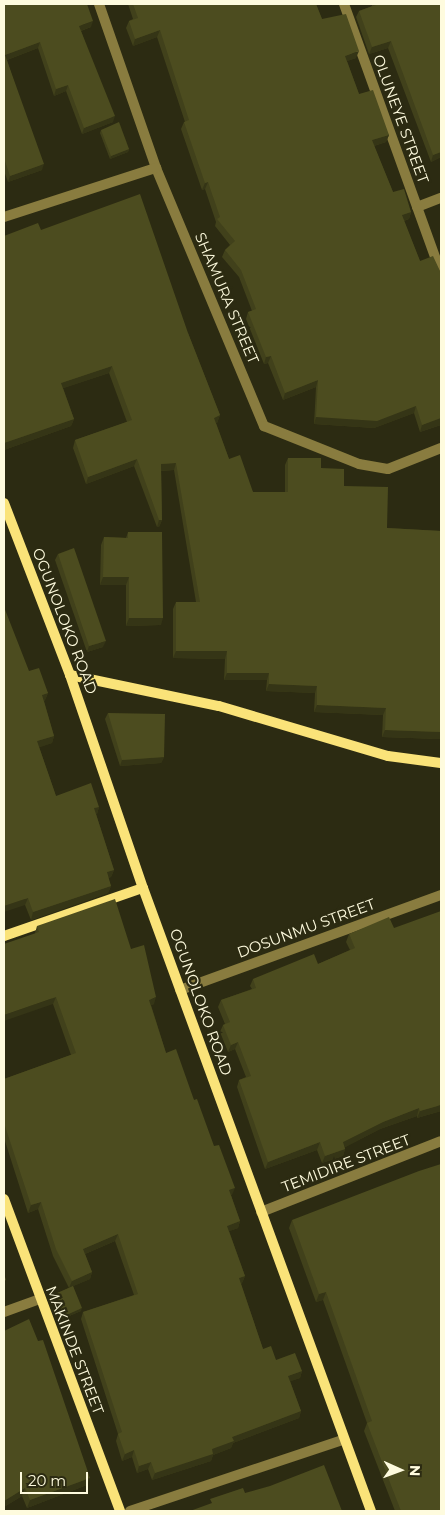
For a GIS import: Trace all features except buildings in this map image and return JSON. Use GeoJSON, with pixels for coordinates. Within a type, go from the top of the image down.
{"type":"FeatureCollection","features":[{"type":"Feature","properties":{"kind":"street","name":"SHAMURA STREET"},"geometry":{"type":"LineString","coordinates":[[98,4],[156,168],[264,426],[359,464],[388,470],[441,448]]}},
{"type":"Feature","properties":{"kind":"street","name":"OLUNEYE STREET"},"geometry":{"type":"LineString","coordinates":[[344,4],[441,273]]}},
{"type":"Feature","properties":{"kind":"street"},"geometry":{"type":"LineString","coordinates":[[4,217],[156,168]]}},
{"type":"Feature","properties":{"kind":"street"},"geometry":{"type":"LineString","coordinates":[[417,207],[441,198]]}},
{"type":"Feature","properties":{"kind":"street","name":"OGUNOLOKO ROAD"},"geometry":{"type":"LineString","coordinates":[[4,503],[70,675],[143,888],[342,1440],[371,1511]]}},
{"type":"Feature","properties":{"kind":"street"},"geometry":{"type":"LineString","coordinates":[[70,675],[219,706],[388,756],[441,763]]}},
{"type":"Feature","properties":{"kind":"street"},"geometry":{"type":"LineString","coordinates":[[4,936],[143,888]]}},
{"type":"Feature","properties":{"kind":"street","name":"DOSUNMU STREET"},"geometry":{"type":"LineString","coordinates":[[180,990],[441,895]]}},
{"type":"Feature","properties":{"kind":"street","name":"TEMIDIRE STREET"},"geometry":{"type":"LineString","coordinates":[[261,1212],[441,1142]]}},
{"type":"Feature","properties":{"kind":"street","name":"MAKINDE STREET"},"geometry":{"type":"LineString","coordinates":[[4,1199],[39,1299],[120,1511]]}},
{"type":"Feature","properties":{"kind":"street"},"geometry":{"type":"LineString","coordinates":[[4,1312],[39,1299]]}},
{"type":"Feature","properties":{"kind":"street"},"geometry":{"type":"LineString","coordinates":[[130,1511],[342,1440]]}}]}
